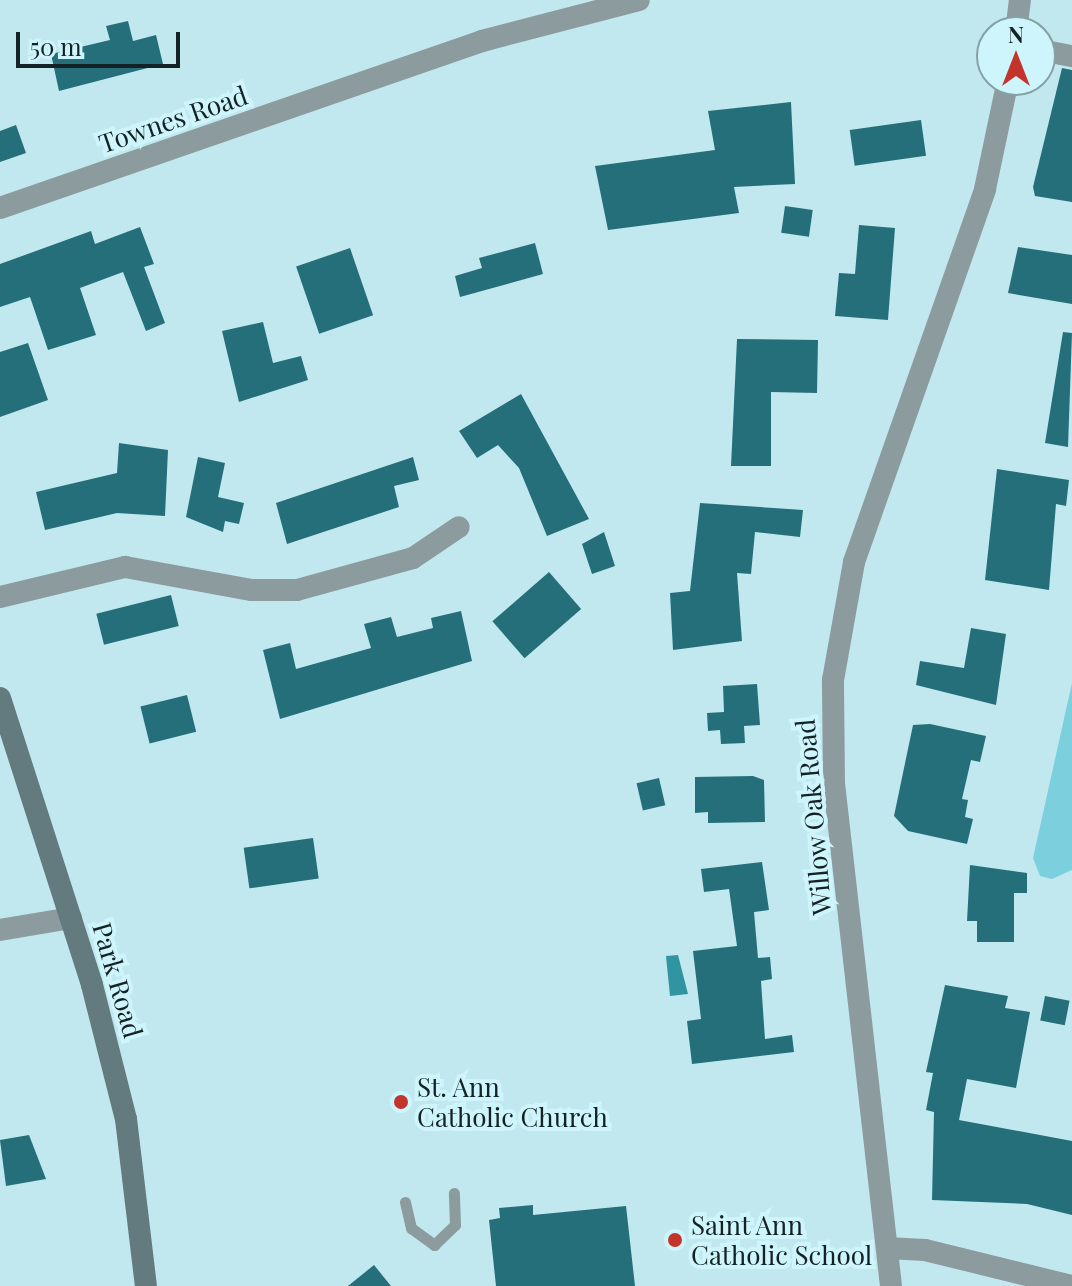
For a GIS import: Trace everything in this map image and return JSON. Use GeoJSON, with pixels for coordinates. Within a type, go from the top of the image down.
{"type":"FeatureCollection","features":[{"type":"Feature","properties":{"kind":"main road","name":"Park Road"},"geometry":{"type":"LineString","coordinates":[[0,698],[71,918],[126,1119],[146,1286]]}},
{"type":"Feature","properties":{"kind":"street","name":"Townes Road"},"geometry":{"type":"LineString","coordinates":[[0,208],[482,41],[639,0]]}},
{"type":"Feature","properties":{"kind":"street","name":"Willow Oak Road"},"geometry":{"type":"LineString","coordinates":[[891,1286],[834,783],[833,680],[854,562],[985,189],[1005,96]]}},
{"type":"Feature","properties":{"kind":"street"},"geometry":{"type":"LineString","coordinates":[[0,597],[125,567],[252,590],[297,590],[413,558],[459,527]]}},
{"type":"Feature","properties":{"kind":"street"},"geometry":{"type":"LineString","coordinates":[[0,930],[71,918]]}},
{"type":"Feature","properties":{"kind":"street"},"geometry":{"type":"LineString","coordinates":[[887,1248],[925,1250],[1072,1286]]}},
{"type":"Feature","properties":{"kind":"lane"},"geometry":{"type":"LineString","coordinates":[[405,1202],[411,1228],[434,1245],[455,1225],[454,1193]]}},
{"type":"Feature","properties":{"kind":"shaded area"},"geometry":{"type":"Polygon","coordinates":[[[1072,683],[1072,870],[1052,879],[1040,876],[1033,858],[1072,683]]]}},
{"type":"Feature","properties":{"kind":"shaded area"},"geometry":{"type":"Polygon","coordinates":[[[678,955],[688,994],[670,996],[666,956],[678,955]]]}},
{"type":"Feature","properties":{"kind":"building"},"geometry":{"type":"Polygon","coordinates":[[[128,21],[133,41],[156,35],[163,64],[59,91],[51,54],[110,40],[106,26],[128,21]]]}},
{"type":"Feature","properties":{"kind":"building"},"geometry":{"type":"Polygon","coordinates":[[[1062,68],[1072,70],[1072,202],[1035,196],[1033,187],[1062,68]]]}},
{"type":"Feature","properties":{"kind":"building"},"geometry":{"type":"Polygon","coordinates":[[[791,102],[795,184],[734,187],[739,213],[608,230],[595,166],[715,150],[708,111],[791,102]]]}},
{"type":"Feature","properties":{"kind":"building"},"geometry":{"type":"Polygon","coordinates":[[[921,120],[926,156],[855,166],[850,130],[921,120]]]}},
{"type":"Feature","properties":{"kind":"building"},"geometry":{"type":"Polygon","coordinates":[[[16,125],[26,153],[0,162],[0,131],[16,125]]]}},
{"type":"Feature","properties":{"kind":"building"},"geometry":{"type":"Polygon","coordinates":[[[785,206],[813,210],[809,237],[781,233],[785,206]]]}},
{"type":"Feature","properties":{"kind":"building"},"geometry":{"type":"Polygon","coordinates":[[[859,225],[895,228],[888,320],[835,316],[839,273],[855,274],[859,225]]]}},
{"type":"Feature","properties":{"kind":"building"},"geometry":{"type":"Polygon","coordinates":[[[140,227],[154,264],[144,267],[165,323],[146,331],[123,272],[80,288],[96,335],[48,350],[30,297],[0,307],[0,264],[91,231],[95,244],[140,227]]]}},
{"type":"Feature","properties":{"kind":"building"},"geometry":{"type":"Polygon","coordinates":[[[535,243],[543,274],[460,297],[455,276],[482,268],[479,258],[535,243]]]}},
{"type":"Feature","properties":{"kind":"building"},"geometry":{"type":"Polygon","coordinates":[[[1018,247],[1072,255],[1072,304],[1008,293],[1018,247]]]}},
{"type":"Feature","properties":{"kind":"building"},"geometry":{"type":"Polygon","coordinates":[[[350,248],[373,315],[319,334],[296,267],[350,248]]]}},
{"type":"Feature","properties":{"kind":"building"},"geometry":{"type":"Polygon","coordinates":[[[263,322],[273,363],[301,356],[308,380],[239,402],[222,331],[263,322]]]}},
{"type":"Feature","properties":{"kind":"building"},"geometry":{"type":"Polygon","coordinates":[[[1063,332],[1072,333],[1068,447],[1045,443],[1063,332]]]}},
{"type":"Feature","properties":{"kind":"building"},"geometry":{"type":"Polygon","coordinates":[[[737,339],[818,340],[817,393],[771,392],[771,466],[731,466],[737,339]]]}},
{"type":"Feature","properties":{"kind":"building"},"geometry":{"type":"Polygon","coordinates":[[[28,343],[48,400],[0,417],[0,352],[28,343]]]}},
{"type":"Feature","properties":{"kind":"building"},"geometry":{"type":"Polygon","coordinates":[[[521,394],[589,519],[547,536],[519,468],[498,445],[477,458],[459,431],[521,394]]]}},
{"type":"Feature","properties":{"kind":"building"},"geometry":{"type":"Polygon","coordinates":[[[119,443],[168,450],[165,516],[117,513],[45,530],[36,492],[117,473],[119,443]]]}},
{"type":"Feature","properties":{"kind":"building"},"geometry":{"type":"Polygon","coordinates":[[[198,457],[225,463],[218,497],[244,503],[239,524],[225,521],[223,532],[186,517],[198,457]]]}},
{"type":"Feature","properties":{"kind":"building"},"geometry":{"type":"Polygon","coordinates":[[[413,457],[419,480],[394,486],[399,507],[287,544],[276,503],[413,457]]]}},
{"type":"Feature","properties":{"kind":"building"},"geometry":{"type":"Polygon","coordinates":[[[997,469],[1069,480],[1066,506],[1056,504],[1049,590],[985,580],[997,469]]]}},
{"type":"Feature","properties":{"kind":"building"},"geometry":{"type":"Polygon","coordinates":[[[700,503],[803,510],[800,537],[755,532],[751,574],[737,573],[742,641],[673,650],[670,593],[690,591],[700,503]]]}},
{"type":"Feature","properties":{"kind":"building"},"geometry":{"type":"Polygon","coordinates":[[[604,532],[615,566],[592,574],[582,544],[604,532]]]}},
{"type":"Feature","properties":{"kind":"building"},"geometry":{"type":"Polygon","coordinates":[[[549,572],[581,609],[525,658],[492,621],[549,572]]]}},
{"type":"Feature","properties":{"kind":"building"},"geometry":{"type":"Polygon","coordinates":[[[171,595],[179,626],[104,645],[96,614],[171,595]]]}},
{"type":"Feature","properties":{"kind":"building"},"geometry":{"type":"Polygon","coordinates":[[[461,611],[472,661],[280,719],[263,650],[290,643],[296,669],[371,648],[364,624],[391,617],[397,637],[433,628],[431,618],[461,611]]]}},
{"type":"Feature","properties":{"kind":"building"},"geometry":{"type":"Polygon","coordinates":[[[971,628],[1006,634],[996,705],[916,685],[920,661],[964,668],[971,628]]]}},
{"type":"Feature","properties":{"kind":"building"},"geometry":{"type":"Polygon","coordinates":[[[757,684],[760,725],[744,726],[745,743],[721,744],[720,730],[708,731],[707,713],[724,712],[723,686],[757,684]]]}},
{"type":"Feature","properties":{"kind":"building"},"geometry":{"type":"Polygon","coordinates":[[[187,695],[196,732],[150,743],[140,707],[187,695]]]}},
{"type":"Feature","properties":{"kind":"building"},"geometry":{"type":"Polygon","coordinates":[[[930,724],[986,736],[980,762],[971,760],[962,799],[968,800],[965,817],[973,819],[967,844],[908,831],[894,816],[913,725],[930,724]]]}},
{"type":"Feature","properties":{"kind":"building"},"geometry":{"type":"Polygon","coordinates":[[[753,776],[764,780],[765,822],[708,823],[708,812],[695,813],[695,777],[753,776]]]}},
{"type":"Feature","properties":{"kind":"building"},"geometry":{"type":"Polygon","coordinates":[[[659,778],[665,805],[643,810],[637,783],[659,778]]]}},
{"type":"Feature","properties":{"kind":"building"},"geometry":{"type":"Polygon","coordinates":[[[313,838],[319,879],[249,888],[244,848],[313,838]]]}},
{"type":"Feature","properties":{"kind":"building"},"geometry":{"type":"Polygon","coordinates":[[[762,862],[769,910],[754,912],[758,958],[770,957],[772,979],[761,981],[765,1039],[792,1035],[794,1052],[692,1064],[687,1021],[701,1019],[693,951],[737,946],[729,889],[704,892],[701,869],[762,862]]]}},
{"type":"Feature","properties":{"kind":"building"},"geometry":{"type":"Polygon","coordinates":[[[970,865],[1027,873],[1027,893],[1014,893],[1014,942],[977,942],[977,921],[967,921],[970,865]]]}},
{"type":"Feature","properties":{"kind":"building"},"geometry":{"type":"Polygon","coordinates":[[[945,985],[1008,996],[1005,1008],[1030,1012],[1016,1088],[967,1079],[959,1120],[1072,1141],[1072,1215],[1027,1204],[932,1200],[934,1112],[926,1110],[933,1073],[926,1072],[945,985]]]}},
{"type":"Feature","properties":{"kind":"building"},"geometry":{"type":"Polygon","coordinates":[[[1045,996],[1070,1001],[1065,1025],[1040,1021],[1045,996]]]}},
{"type":"Feature","properties":{"kind":"building"},"geometry":{"type":"Polygon","coordinates":[[[29,1135],[46,1179],[6,1186],[0,1140],[29,1135]]]}},
{"type":"Feature","properties":{"kind":"building"},"geometry":{"type":"Polygon","coordinates":[[[533,1205],[533,1215],[626,1206],[635,1286],[496,1286],[489,1220],[500,1218],[499,1208],[533,1205]]]}},
{"type":"Feature","properties":{"kind":"building"},"geometry":{"type":"Polygon","coordinates":[[[374,1265],[391,1286],[348,1286],[374,1265]]]}},
{"type":"Feature","properties":{"kind":"place","name":"St. Ann Catholic Church"},"geometry":{"type":"Point","coordinates":[401,1102]}},
{"type":"Feature","properties":{"kind":"place","name":"Saint Ann Catholic School"},"geometry":{"type":"Point","coordinates":[675,1240]}}]}
